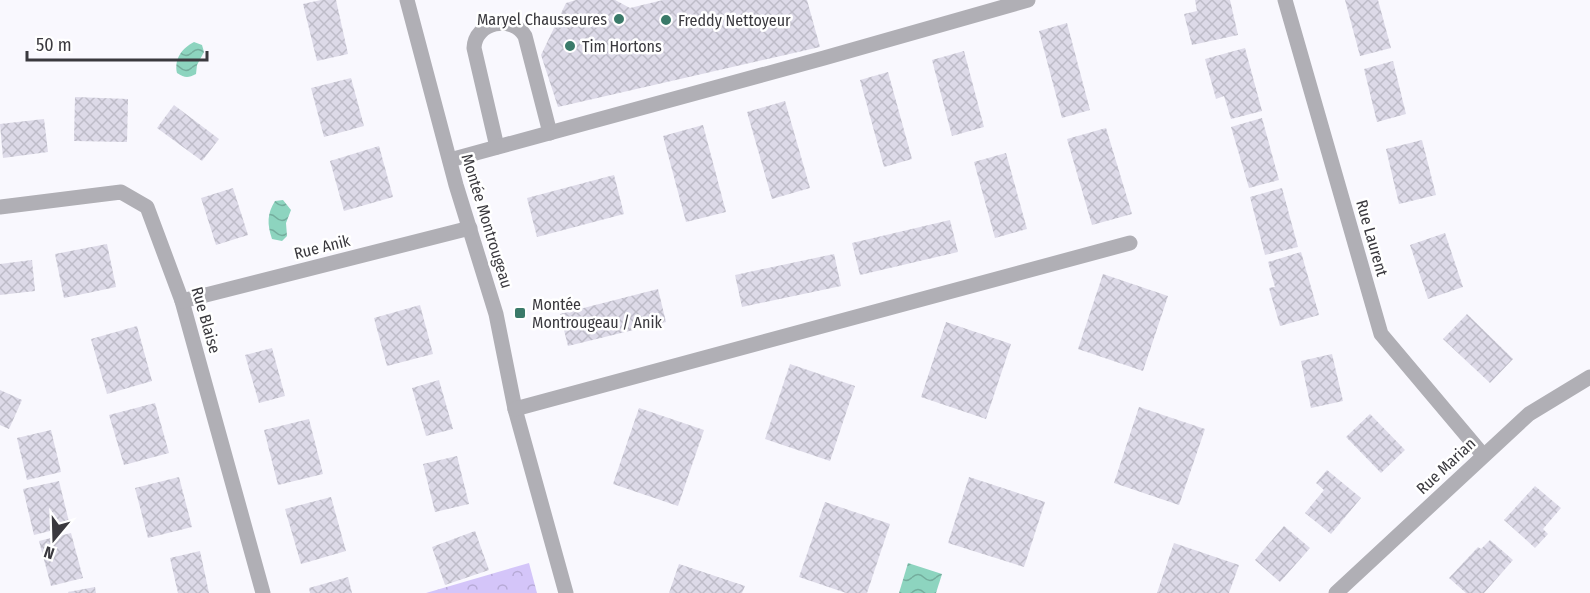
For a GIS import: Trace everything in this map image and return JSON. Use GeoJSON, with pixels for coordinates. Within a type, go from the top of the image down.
{"type":"FeatureCollection","features":[{"type":"Feature","properties":{"kind":"street","name":"Montée Montrougeau"},"geometry":{"type":"LineString","coordinates":[[407,0],[450,160],[496,314],[515,409],[566,593]]}},
{"type":"Feature","properties":{"kind":"street"},"geometry":{"type":"LineString","coordinates":[[450,160],[1028,0]]}},
{"type":"Feature","properties":{"kind":"street","name":"Rue Laurent"},"geometry":{"type":"LineString","coordinates":[[1285,0],[1381,334],[1483,455]]}},
{"type":"Feature","properties":{"kind":"street"},"geometry":{"type":"LineString","coordinates":[[497,147],[474,48],[476,38],[480,33],[491,24],[498,22],[512,24],[525,36],[550,133]]}},
{"type":"Feature","properties":{"kind":"street","name":"Rue Blaise"},"geometry":{"type":"LineString","coordinates":[[0,207],[121,192],[147,207],[182,301],[263,593]]}},
{"type":"Feature","properties":{"kind":"street","name":"Rue Anik"},"geometry":{"type":"LineString","coordinates":[[182,301],[470,228]]}},
{"type":"Feature","properties":{"kind":"street"},"geometry":{"type":"LineString","coordinates":[[515,409],[1130,243]]}},
{"type":"Feature","properties":{"kind":"street","name":"Rue Marian"},"geometry":{"type":"LineString","coordinates":[[1336,593],[1529,414],[1590,377]]}},
{"type":"Feature","properties":{"kind":"green space"},"geometry":{"type":"Polygon","coordinates":[[[529,563],[537,593],[426,593],[529,563]]]}},
{"type":"Feature","properties":{"kind":"water"},"geometry":{"type":"Polygon","coordinates":[[[194,42],[202,45],[204,52],[197,65],[196,74],[184,77],[177,73],[178,59],[186,47],[194,42]]]}},
{"type":"Feature","properties":{"kind":"water"},"geometry":{"type":"Polygon","coordinates":[[[283,200],[291,210],[286,223],[287,236],[282,241],[272,239],[269,219],[270,210],[275,201],[283,200]]]}},
{"type":"Feature","properties":{"kind":"water"},"geometry":{"type":"Polygon","coordinates":[[[908,563],[942,574],[936,593],[899,593],[908,563]]]}},
{"type":"Feature","properties":{"kind":"building"},"geometry":{"type":"Polygon","coordinates":[[[321,0],[336,0],[348,54],[317,61],[303,4],[321,0]]]}},
{"type":"Feature","properties":{"kind":"building"},"geometry":{"type":"Polygon","coordinates":[[[576,0],[615,0],[630,8],[663,0],[807,0],[820,47],[558,107],[541,55],[566,3],[576,0]]]}},
{"type":"Feature","properties":{"kind":"building"},"geometry":{"type":"Polygon","coordinates":[[[1195,0],[1230,0],[1238,35],[1192,45],[1184,14],[1197,11],[1195,0]]]}},
{"type":"Feature","properties":{"kind":"building"},"geometry":{"type":"Polygon","coordinates":[[[1345,0],[1378,0],[1391,48],[1360,56],[1345,0]]]}},
{"type":"Feature","properties":{"kind":"building"},"geometry":{"type":"Polygon","coordinates":[[[1067,23],[1090,110],[1062,118],[1039,31],[1067,23]]]}},
{"type":"Feature","properties":{"kind":"building"},"geometry":{"type":"Polygon","coordinates":[[[1245,48],[1262,111],[1231,119],[1224,96],[1216,99],[1205,59],[1245,48]]]}},
{"type":"Feature","properties":{"kind":"building"},"geometry":{"type":"Polygon","coordinates":[[[964,51],[984,127],[952,136],[932,60],[964,51]]]}},
{"type":"Feature","properties":{"kind":"building"},"geometry":{"type":"Polygon","coordinates":[[[1393,61],[1406,114],[1377,122],[1364,69],[1393,61]]]}},
{"type":"Feature","properties":{"kind":"building"},"geometry":{"type":"Polygon","coordinates":[[[888,72],[912,159],[884,167],[860,80],[888,72]]]}},
{"type":"Feature","properties":{"kind":"building"},"geometry":{"type":"Polygon","coordinates":[[[351,78],[364,126],[324,137],[311,88],[351,78]]]}},
{"type":"Feature","properties":{"kind":"building"},"geometry":{"type":"Polygon","coordinates":[[[75,97],[128,99],[127,142],[74,141],[75,97]]]}},
{"type":"Feature","properties":{"kind":"building"},"geometry":{"type":"Polygon","coordinates":[[[785,101],[810,188],[772,199],[747,112],[785,101]]]}},
{"type":"Feature","properties":{"kind":"building"},"geometry":{"type":"Polygon","coordinates":[[[174,105],[219,139],[202,161],[157,128],[174,105]]]}},
{"type":"Feature","properties":{"kind":"building"},"geometry":{"type":"Polygon","coordinates":[[[1262,118],[1279,180],[1249,188],[1231,127],[1262,118]]]}},
{"type":"Feature","properties":{"kind":"building"},"geometry":{"type":"Polygon","coordinates":[[[44,119],[48,152],[3,158],[0,124],[44,119]]]}},
{"type":"Feature","properties":{"kind":"building"},"geometry":{"type":"Polygon","coordinates":[[[703,125],[726,212],[686,222],[663,136],[703,125]]]}},
{"type":"Feature","properties":{"kind":"building"},"geometry":{"type":"Polygon","coordinates":[[[1106,128],[1132,214],[1092,225],[1067,139],[1106,128]]]}},
{"type":"Feature","properties":{"kind":"building"},"geometry":{"type":"Polygon","coordinates":[[[1422,140],[1436,195],[1399,204],[1386,149],[1422,140]]]}},
{"type":"Feature","properties":{"kind":"building"},"geometry":{"type":"Polygon","coordinates":[[[379,146],[393,197],[344,211],[330,161],[379,146]]]}},
{"type":"Feature","properties":{"kind":"building"},"geometry":{"type":"Polygon","coordinates":[[[1006,153],[1027,229],[995,238],[974,162],[1006,153]]]}},
{"type":"Feature","properties":{"kind":"building"},"geometry":{"type":"Polygon","coordinates":[[[614,175],[624,214],[537,237],[527,198],[614,175]]]}},
{"type":"Feature","properties":{"kind":"building"},"geometry":{"type":"Polygon","coordinates":[[[233,188],[248,235],[216,245],[201,198],[233,188]]]}},
{"type":"Feature","properties":{"kind":"building"},"geometry":{"type":"Polygon","coordinates":[[[1282,188],[1298,247],[1265,255],[1250,197],[1282,188]]]}},
{"type":"Feature","properties":{"kind":"building"},"geometry":{"type":"Polygon","coordinates":[[[950,220],[958,252],[860,275],[852,243],[950,220]]]}},
{"type":"Feature","properties":{"kind":"building"},"geometry":{"type":"Polygon","coordinates":[[[1445,233],[1463,287],[1428,299],[1410,245],[1445,233]]]}},
{"type":"Feature","properties":{"kind":"building"},"geometry":{"type":"Polygon","coordinates":[[[107,244],[116,287],[64,298],[55,254],[107,244]]]}},
{"type":"Feature","properties":{"kind":"building"},"geometry":{"type":"Polygon","coordinates":[[[1301,252],[1319,315],[1280,326],[1269,288],[1275,287],[1268,262],[1301,252]]]}},
{"type":"Feature","properties":{"kind":"building"},"geometry":{"type":"Polygon","coordinates":[[[834,254],[841,286],[742,307],[735,275],[834,254]]]}},
{"type":"Feature","properties":{"kind":"building"},"geometry":{"type":"Polygon","coordinates":[[[32,260],[35,291],[0,295],[0,264],[32,260]]]}},
{"type":"Feature","properties":{"kind":"building"},"geometry":{"type":"Polygon","coordinates":[[[1103,274],[1168,296],[1143,371],[1078,349],[1103,274]]]}},
{"type":"Feature","properties":{"kind":"building"},"geometry":{"type":"Polygon","coordinates":[[[658,289],[666,322],[568,346],[560,314],[658,289]]]}},
{"type":"Feature","properties":{"kind":"building"},"geometry":{"type":"Polygon","coordinates":[[[420,305],[433,354],[387,366],[374,318],[420,305]]]}},
{"type":"Feature","properties":{"kind":"building"},"geometry":{"type":"Polygon","coordinates":[[[1467,314],[1513,359],[1490,383],[1443,339],[1467,314]]]}},
{"type":"Feature","properties":{"kind":"building"},"geometry":{"type":"Polygon","coordinates":[[[946,322],[1011,344],[986,419],[921,397],[946,322]]]}},
{"type":"Feature","properties":{"kind":"building"},"geometry":{"type":"Polygon","coordinates":[[[137,326],[152,381],[107,394],[91,339],[137,326]]]}},
{"type":"Feature","properties":{"kind":"building"},"geometry":{"type":"Polygon","coordinates":[[[272,348],[285,396],[259,403],[245,355],[272,348]]]}},
{"type":"Feature","properties":{"kind":"building"},"geometry":{"type":"Polygon","coordinates":[[[1332,354],[1343,401],[1311,408],[1301,361],[1332,354]]]}},
{"type":"Feature","properties":{"kind":"building"},"geometry":{"type":"Polygon","coordinates":[[[790,364],[855,386],[830,461],[765,439],[790,364]]]}},
{"type":"Feature","properties":{"kind":"building"},"geometry":{"type":"Polygon","coordinates":[[[439,380],[453,429],[426,436],[412,388],[439,380]]]}},
{"type":"Feature","properties":{"kind":"building"},"geometry":{"type":"Polygon","coordinates":[[[0,390],[22,400],[9,429],[0,425],[0,390]]]}},
{"type":"Feature","properties":{"kind":"building"},"geometry":{"type":"Polygon","coordinates":[[[155,403],[169,453],[124,465],[109,415],[155,403]]]}},
{"type":"Feature","properties":{"kind":"building"},"geometry":{"type":"Polygon","coordinates":[[[1139,407],[1205,429],[1179,505],[1114,483],[1139,407]]]}},
{"type":"Feature","properties":{"kind":"building"},"geometry":{"type":"Polygon","coordinates":[[[639,408],[704,430],[678,506],[613,484],[639,408]]]}},
{"type":"Feature","properties":{"kind":"building"},"geometry":{"type":"Polygon","coordinates":[[[1370,414],[1405,450],[1381,473],[1346,437],[1370,414]]]}},
{"type":"Feature","properties":{"kind":"building"},"geometry":{"type":"Polygon","coordinates":[[[309,419],[323,474],[278,485],[264,430],[309,419]]]}},
{"type":"Feature","properties":{"kind":"building"},"geometry":{"type":"Polygon","coordinates":[[[51,430],[61,472],[27,480],[17,438],[51,430]]]}},
{"type":"Feature","properties":{"kind":"building"},"geometry":{"type":"Polygon","coordinates":[[[457,456],[469,504],[435,512],[423,464],[457,456]]]}},
{"type":"Feature","properties":{"kind":"building"},"geometry":{"type":"Polygon","coordinates":[[[1327,470],[1361,498],[1331,534],[1305,513],[1324,490],[1316,483],[1327,470]]]}},
{"type":"Feature","properties":{"kind":"building"},"geometry":{"type":"Polygon","coordinates":[[[179,477],[192,527],[148,538],[135,488],[179,477]]]}},
{"type":"Feature","properties":{"kind":"building"},"geometry":{"type":"Polygon","coordinates":[[[969,477],[1045,502],[1024,567],[948,543],[969,477]]]}},
{"type":"Feature","properties":{"kind":"building"},"geometry":{"type":"Polygon","coordinates":[[[59,481],[70,526],[34,535],[23,489],[59,481]]]}},
{"type":"Feature","properties":{"kind":"building"},"geometry":{"type":"Polygon","coordinates":[[[1535,486],[1561,508],[1543,529],[1548,534],[1535,548],[1504,520],[1535,486]]]}},
{"type":"Feature","properties":{"kind":"building"},"geometry":{"type":"Polygon","coordinates":[[[331,497],[346,551],[301,564],[285,509],[331,497]]]}},
{"type":"Feature","properties":{"kind":"building"},"geometry":{"type":"Polygon","coordinates":[[[825,502],[890,524],[867,593],[846,593],[799,577],[825,502]]]}},
{"type":"Feature","properties":{"kind":"building"},"geometry":{"type":"Polygon","coordinates":[[[1284,526],[1310,548],[1280,582],[1255,560],[1284,526]]]}},
{"type":"Feature","properties":{"kind":"building"},"geometry":{"type":"Polygon","coordinates":[[[475,531],[489,570],[445,585],[432,547],[475,531]]]}},
{"type":"Feature","properties":{"kind":"building"},"geometry":{"type":"Polygon","coordinates":[[[71,533],[83,578],[51,586],[39,541],[71,533]]]}},
{"type":"Feature","properties":{"kind":"building"},"geometry":{"type":"Polygon","coordinates":[[[1490,540],[1513,560],[1484,593],[1466,593],[1449,578],[1478,547],[1481,549],[1490,540]]]}},
{"type":"Feature","properties":{"kind":"building"},"geometry":{"type":"Polygon","coordinates":[[[1174,543],[1239,565],[1229,593],[1157,593],[1174,543]]]}},
{"type":"Feature","properties":{"kind":"building"},"geometry":{"type":"Polygon","coordinates":[[[200,551],[209,593],[178,593],[170,558],[200,551]]]}},
{"type":"Feature","properties":{"kind":"building"},"geometry":{"type":"Polygon","coordinates":[[[679,564],[745,586],[742,593],[669,593],[679,564]]]}},
{"type":"Feature","properties":{"kind":"building"},"geometry":{"type":"Polygon","coordinates":[[[348,577],[352,593],[310,593],[309,588],[348,577]]]}},
{"type":"Feature","properties":{"kind":"building"},"geometry":{"type":"Polygon","coordinates":[[[95,587],[96,593],[68,592],[95,587]]]}},
{"type":"Feature","properties":{"kind":"place","name":"Maryel Chausseures"},"geometry":{"type":"Point","coordinates":[619,19]}},
{"type":"Feature","properties":{"kind":"place","name":"Freddy Nettoyeur"},"geometry":{"type":"Point","coordinates":[666,20]}},
{"type":"Feature","properties":{"kind":"place","name":"Tim Hortons"},"geometry":{"type":"Point","coordinates":[570,46]}},
{"type":"Feature","properties":{"kind":"place","name":"Montée Montrougeau / Anik"},"geometry":{"type":"Point","coordinates":[520,313]}}]}
